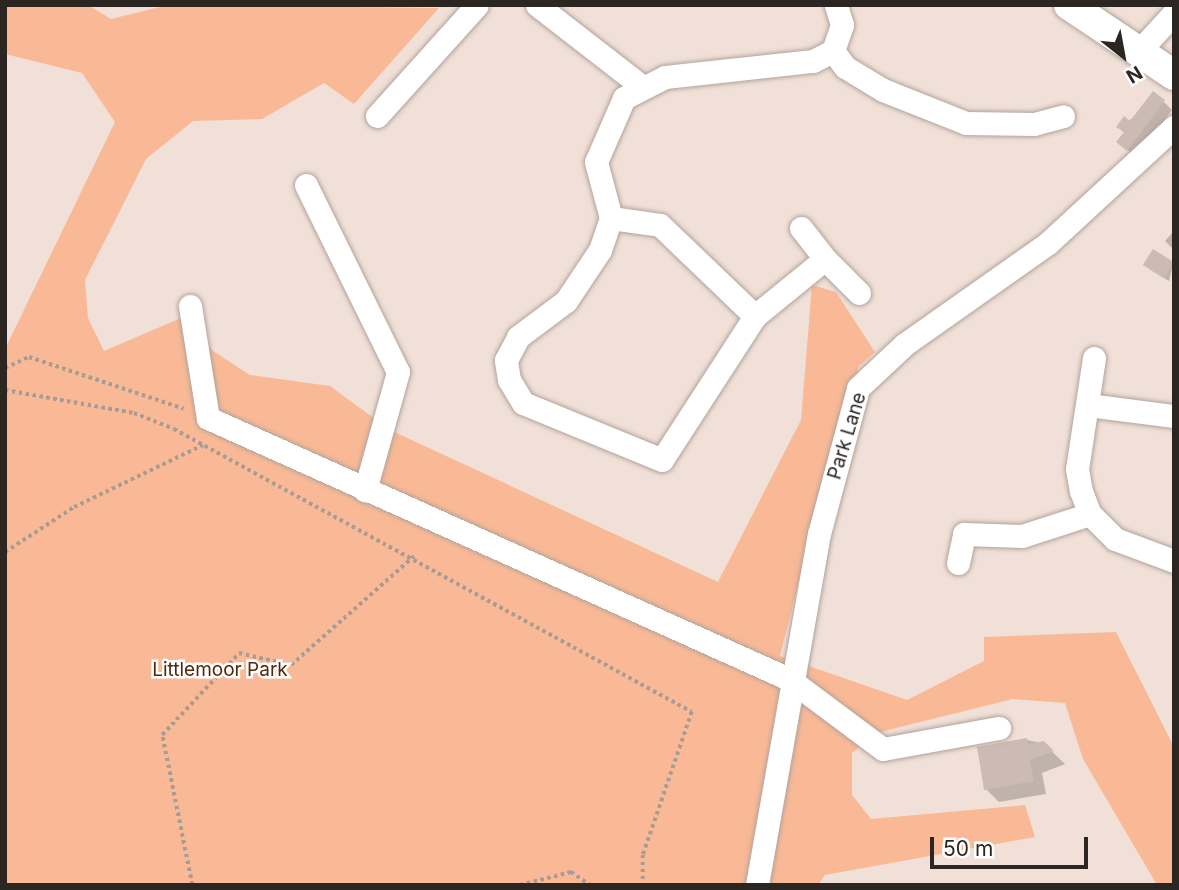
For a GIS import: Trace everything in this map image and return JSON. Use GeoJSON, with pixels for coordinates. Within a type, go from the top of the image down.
{"type":"FeatureCollection","features":[{"type":"Feature","properties":{"kind":"main road"},"geometry":{"type":"LineString","coordinates":[[1069,5],[1174,75]]}},
{"type":"Feature","properties":{"kind":"street"},"geometry":{"type":"LineString","coordinates":[[377,116],[477,5]]}},
{"type":"Feature","properties":{"kind":"street"},"geometry":{"type":"LineString","coordinates":[[537,5],[644,88]]}},
{"type":"Feature","properties":{"kind":"street"},"geometry":{"type":"LineString","coordinates":[[825,258],[755,316],[662,460],[523,403],[509,380],[506,360],[518,337],[566,301],[600,250],[611,218],[596,162],[624,97],[665,77],[813,61],[833,51],[842,25],[836,5]]}},
{"type":"Feature","properties":{"kind":"street"},"geometry":{"type":"LineString","coordinates":[[1139,52],[1174,13]]}},
{"type":"Feature","properties":{"kind":"street"},"geometry":{"type":"LineString","coordinates":[[833,51],[845,67],[884,90],[969,127],[1034,124],[1063,116]]}},
{"type":"Feature","properties":{"kind":"street","name":"Park Lane"},"geometry":{"type":"LineString","coordinates":[[757,885],[771,830],[789,679],[818,534],[858,388],[905,344],[1047,244],[1174,127]]}},
{"type":"Feature","properties":{"kind":"street"},"geometry":{"type":"LineString","coordinates":[[306,185],[398,372],[365,491]]}},
{"type":"Feature","properties":{"kind":"street"},"geometry":{"type":"LineString","coordinates":[[611,218],[660,225],[755,316]]}},
{"type":"Feature","properties":{"kind":"street"},"geometry":{"type":"LineString","coordinates":[[801,228],[859,293]]}},
{"type":"Feature","properties":{"kind":"street"},"geometry":{"type":"LineString","coordinates":[[190,306],[208,418],[365,491],[789,679],[883,749],[999,728]]}},
{"type":"Feature","properties":{"kind":"street"},"geometry":{"type":"LineString","coordinates":[[1094,358],[1077,469],[1090,514],[1132,549],[1174,561]]}},
{"type":"Feature","properties":{"kind":"street"},"geometry":{"type":"LineString","coordinates":[[1088,405],[1174,416]]}},
{"type":"Feature","properties":{"kind":"street"},"geometry":{"type":"LineString","coordinates":[[958,563],[964,534],[1022,536],[1090,514]]}},
{"type":"Feature","properties":{"kind":"path"},"geometry":{"type":"LineString","coordinates":[[5,368],[29,357],[208,418],[204,444]]}},
{"type":"Feature","properties":{"kind":"path"},"geometry":{"type":"LineString","coordinates":[[5,390],[134,414],[204,444],[414,556],[692,712],[643,855],[643,885]]}},
{"type":"Feature","properties":{"kind":"path"},"geometry":{"type":"LineString","coordinates":[[5,552],[74,508],[204,444]]}},
{"type":"Feature","properties":{"kind":"path"},"geometry":{"type":"LineString","coordinates":[[192,885],[162,735],[239,653],[291,665],[414,556]]}},
{"type":"Feature","properties":{"kind":"path"},"geometry":{"type":"LineString","coordinates":[[520,885],[571,872],[590,885]]}},
{"type":"Feature","properties":{"kind":"green space","name":"Littlemoor Park"},"geometry":{"type":"Polygon","coordinates":[[[5,5],[88,5],[111,19],[168,5],[439,8],[354,104],[324,83],[262,119],[193,121],[146,159],[85,280],[88,318],[104,351],[181,318],[213,351],[250,375],[330,386],[390,430],[718,582],[801,420],[812,285],[836,292],[875,352],[859,366],[838,426],[780,656],[907,700],[984,661],[984,637],[1116,632],[1174,747],[1174,885],[1157,885],[1083,759],[1065,703],[1013,699],[876,733],[852,753],[852,795],[871,819],[1025,805],[1035,837],[825,875],[818,885],[5,885],[5,349],[115,122],[82,73],[5,54],[5,5]]]}},
{"type":"Feature","properties":{"kind":"building"},"geometry":{"type":"Polygon","coordinates":[[[1153,91],[1165,100],[1127,151],[1116,142],[1124,132],[1116,127],[1124,116],[1130,121],[1153,91]]]}},
{"type":"Feature","properties":{"kind":"building"},"geometry":{"type":"Polygon","coordinates":[[[1153,249],[1174,262],[1164,278],[1143,265],[1153,249]]]}},
{"type":"Feature","properties":{"kind":"building"},"geometry":{"type":"Polygon","coordinates":[[[1027,738],[1028,744],[1044,741],[1054,751],[1030,760],[1034,781],[984,790],[977,747],[1027,738]]]}}]}
